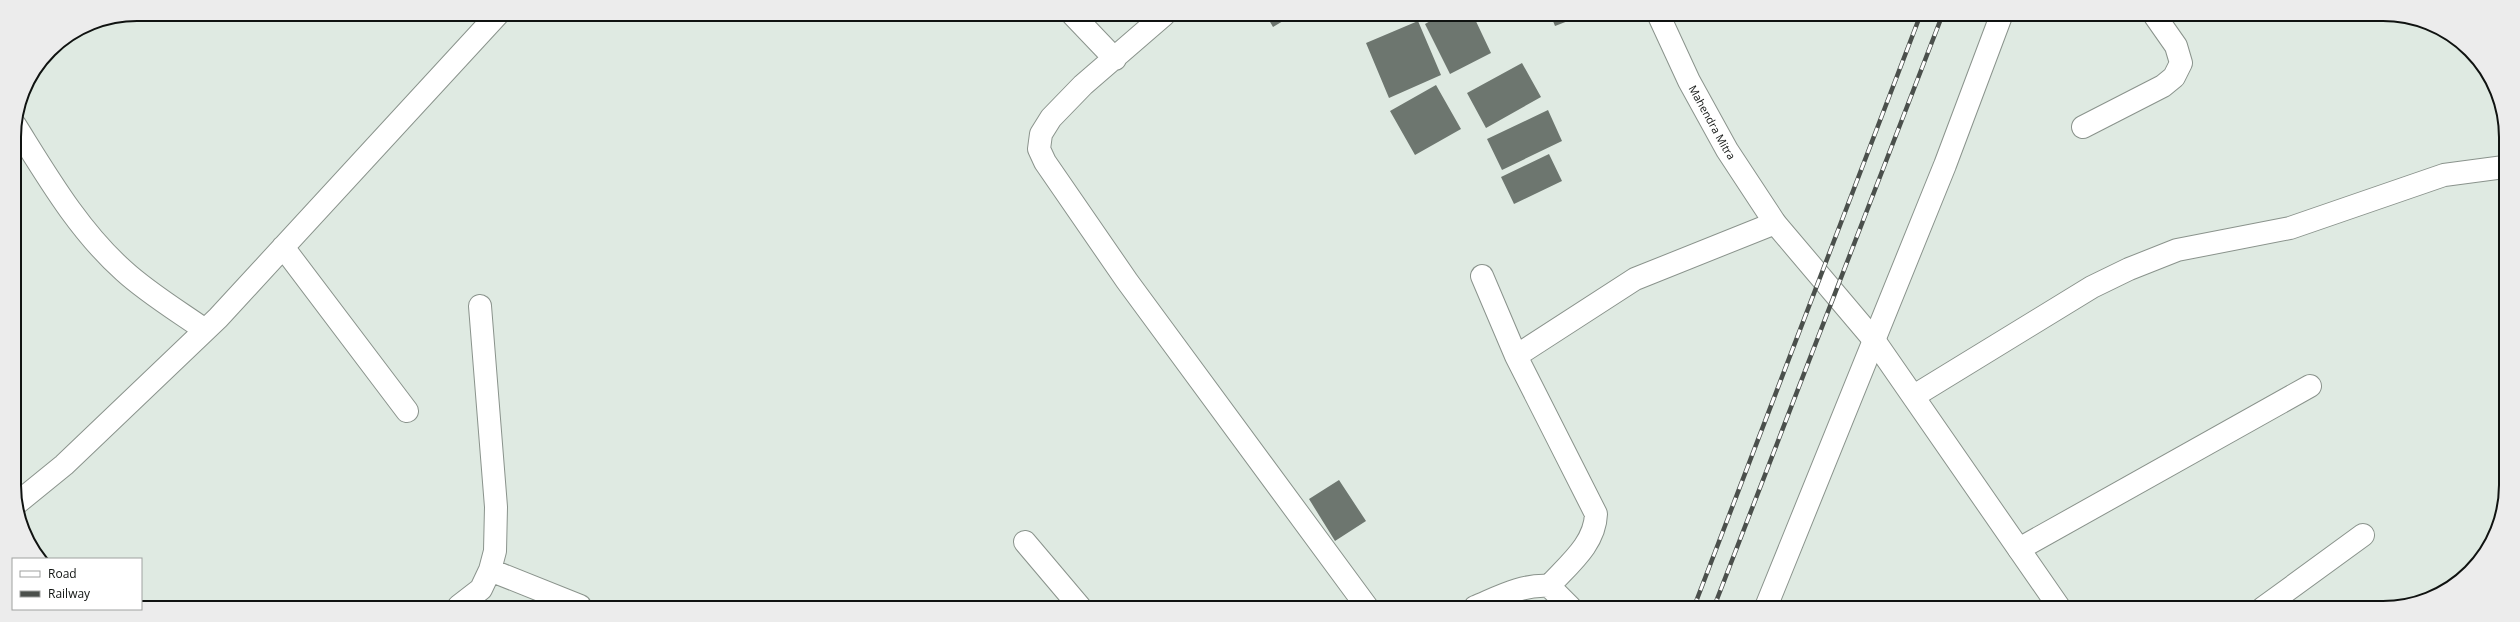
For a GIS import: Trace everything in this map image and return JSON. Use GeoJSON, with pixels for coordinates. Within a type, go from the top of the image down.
{"type":"FeatureCollection","features":[{"type":"Feature","properties":{"kind":"street"},"geometry":{"type":"LineString","coordinates":[[22,499],[64,465],[205,330],[492,21]]}},
{"type":"Feature","properties":{"kind":"street"},"geometry":{"type":"LineString","coordinates":[[1079,21],[1115,59]]}},
{"type":"Feature","properties":{"kind":"street"},"geometry":{"type":"LineString","coordinates":[[1157,21],[1083,85],[1051,118],[1041,134],[1039,149],[1045,162],[1127,281],[1363,601]]}},
{"type":"Feature","properties":{"kind":"street","name":"Mahendra Mitra"},"geometry":{"type":"LineString","coordinates":[[1661,21],[1689,81],[1723,144],[1775,223],[1874,340],[2055,601]]}},
{"type":"Feature","properties":{"kind":"street"},"geometry":{"type":"LineString","coordinates":[[2083,126],[2163,86],[2174,77],[2181,63],[2176,46],[2158,21]]}},
{"type":"Feature","properties":{"kind":"street"},"geometry":{"type":"LineString","coordinates":[[1768,601],[1945,165],[1998,24]]}},
{"type":"Feature","properties":{"kind":"street"},"geometry":{"type":"LineString","coordinates":[[21,135],[46,176],[91,238],[124,271],[205,330]]}},
{"type":"Feature","properties":{"kind":"street"},"geometry":{"type":"LineString","coordinates":[[1914,396],[2092,287],[2129,269],[2177,250],[2290,228],[2444,175],[2499,168]]}},
{"type":"Feature","properties":{"kind":"street"},"geometry":{"type":"LineString","coordinates":[[1516,356],[1575,316],[1635,279],[1775,223]]}},
{"type":"Feature","properties":{"kind":"street"},"geometry":{"type":"LineString","coordinates":[[283,247],[407,411]]}},
{"type":"Feature","properties":{"kind":"street"},"geometry":{"type":"LineString","coordinates":[[1482,276],[1516,356],[1596,514],[1595,526],[1591,539],[1549,586]]}},
{"type":"Feature","properties":{"kind":"street"},"geometry":{"type":"LineString","coordinates":[[465,601],[480,589],[490,570],[495,551],[496,507],[480,306]]}},
{"type":"Feature","properties":{"kind":"street"},"geometry":{"type":"LineString","coordinates":[[2019,549],[2310,386]]}},
{"type":"Feature","properties":{"kind":"street"},"geometry":{"type":"LineString","coordinates":[[2273,601],[2363,535]]}},
{"type":"Feature","properties":{"kind":"street"},"geometry":{"type":"LineString","coordinates":[[1025,542],[1076,601]]}},
{"type":"Feature","properties":{"kind":"street"},"geometry":{"type":"LineString","coordinates":[[490,570],[568,601]]}},
{"type":"Feature","properties":{"kind":"street"},"geometry":{"type":"LineString","coordinates":[[1489,601],[1516,590],[1536,585],[1549,586],[1564,601]]}},
{"type":"Feature","properties":{"kind":"building"},"geometry":{"type":"Polygon","coordinates":[[[1270,21],[1283,21],[1273,27],[1270,21]]]}},
{"type":"Feature","properties":{"kind":"building"},"geometry":{"type":"Polygon","coordinates":[[[1418,21],[1441,75],[1389,98],[1366,43],[1418,21]]]}},
{"type":"Feature","properties":{"kind":"building"},"geometry":{"type":"Polygon","coordinates":[[[1430,21],[1476,21],[1491,53],[1450,74],[1425,24],[1430,21]]]}},
{"type":"Feature","properties":{"kind":"building"},"geometry":{"type":"Polygon","coordinates":[[[1553,21],[1568,21],[1555,26],[1553,21]]]}},
{"type":"Feature","properties":{"kind":"building"},"geometry":{"type":"Polygon","coordinates":[[[1522,63],[1541,97],[1486,128],[1467,93],[1522,63]]]}},
{"type":"Feature","properties":{"kind":"building"},"geometry":{"type":"Polygon","coordinates":[[[1436,85],[1461,129],[1415,155],[1390,111],[1436,85]]]}},
{"type":"Feature","properties":{"kind":"building"},"geometry":{"type":"Polygon","coordinates":[[[1548,110],[1562,141],[1502,170],[1487,139],[1548,110]]]}},
{"type":"Feature","properties":{"kind":"building"},"geometry":{"type":"Polygon","coordinates":[[[1549,154],[1562,181],[1514,204],[1501,177],[1549,154]]]}},
{"type":"Feature","properties":{"kind":"building"},"geometry":{"type":"Polygon","coordinates":[[[1339,480],[1366,521],[1335,541],[1309,499],[1339,480]]]}},
{"type":"Feature","properties":{"kind":"railway"},"geometry":{"type":"LineString","coordinates":[[1696,601],[1918,21]]}},
{"type":"Feature","properties":{"kind":"railway"},"geometry":{"type":"LineString","coordinates":[[1716,601],[1940,21]]}}]}
